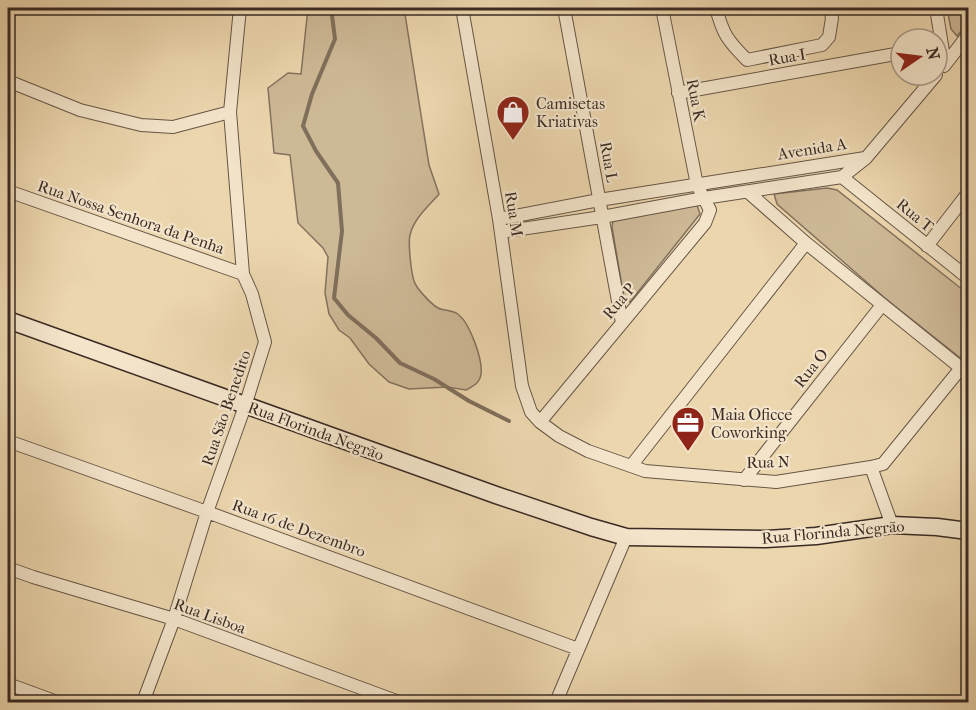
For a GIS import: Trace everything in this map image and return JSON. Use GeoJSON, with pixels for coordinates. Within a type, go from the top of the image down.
{"type":"FeatureCollection","features":[{"type":"Feature","properties":{"kind":"street","name":"Rua São Benedito"},"geometry":{"type":"LineString","coordinates":[[143,702],[174,619],[207,512],[265,342],[252,294],[243,274],[230,112],[240,8]]}},
{"type":"Feature","properties":{"kind":"street","name":"Rua M"},"geometry":{"type":"LineString","coordinates":[[462,8],[499,219],[522,386],[531,412],[540,422]]}},
{"type":"Feature","properties":{"kind":"street","name":"Rua L"},"geometry":{"type":"LineString","coordinates":[[564,8],[622,323]]}},
{"type":"Feature","properties":{"kind":"street","name":"Rua K"},"geometry":{"type":"LineString","coordinates":[[662,8],[697,184],[704,198]]}},
{"type":"Feature","properties":{"kind":"street"},"geometry":{"type":"LineString","coordinates":[[716,8],[722,31],[731,45],[747,60],[822,45],[830,37],[832,18],[830,8]]}},
{"type":"Feature","properties":{"kind":"street"},"geometry":{"type":"LineString","coordinates":[[936,8],[938,27]]}},
{"type":"Feature","properties":{"kind":"street"},"geometry":{"type":"LineString","coordinates":[[949,59],[969,35]]}},
{"type":"Feature","properties":{"kind":"street","name":"Rua I"},"geometry":{"type":"LineString","coordinates":[[678,93],[889,55]]}},
{"type":"Feature","properties":{"kind":"street"},"geometry":{"type":"LineString","coordinates":[[8,81],[80,110],[141,125],[173,127],[230,112]]}},
{"type":"Feature","properties":{"kind":"street"},"geometry":{"type":"LineString","coordinates":[[866,158],[926,87]]}},
{"type":"Feature","properties":{"kind":"street","name":"Avenida A"},"geometry":{"type":"LineString","coordinates":[[499,219],[599,200],[866,158]]}},
{"type":"Feature","properties":{"kind":"street","name":"Avenida A"},"geometry":{"type":"LineString","coordinates":[[501,232],[842,177],[866,158]]}},
{"type":"Feature","properties":{"kind":"street","name":"Rua T"},"geometry":{"type":"LineString","coordinates":[[842,177],[969,278]]}},
{"type":"Feature","properties":{"kind":"street","name":"Rua Nossa Senhora da Penha"},"geometry":{"type":"LineString","coordinates":[[8,191],[243,274]]}},
{"type":"Feature","properties":{"kind":"street"},"geometry":{"type":"LineString","coordinates":[[747,192],[882,304]]}},
{"type":"Feature","properties":{"kind":"street"},"geometry":{"type":"LineString","coordinates":[[927,246],[969,193]]}},
{"type":"Feature","properties":{"kind":"street","name":"Rua P"},"geometry":{"type":"LineString","coordinates":[[540,422],[705,223],[710,210],[704,198]]}},
{"type":"Feature","properties":{"kind":"street"},"geometry":{"type":"LineString","coordinates":[[631,466],[806,243]]}},
{"type":"Feature","properties":{"kind":"street","name":"Rua N"},"geometry":{"type":"LineString","coordinates":[[540,422],[559,436],[588,451],[645,471],[776,482],[883,464],[961,368],[882,304]]}},
{"type":"Feature","properties":{"kind":"street","name":"Rua O"},"geometry":{"type":"LineString","coordinates":[[744,480],[882,304]]}},
{"type":"Feature","properties":{"kind":"street","name":"Rua Florinda Negrão"},"geometry":{"type":"LineString","coordinates":[[8,320],[496,495],[626,537],[766,539],[816,536],[892,525],[937,526],[969,531]]}},
{"type":"Feature","properties":{"kind":"street","name":"Rua 16 de Dezembro"},"geometry":{"type":"LineString","coordinates":[[8,441],[578,649]]}},
{"type":"Feature","properties":{"kind":"street"},"geometry":{"type":"LineString","coordinates":[[871,467],[892,525]]}},
{"type":"Feature","properties":{"kind":"street"},"geometry":{"type":"LineString","coordinates":[[556,702],[626,537]]}},
{"type":"Feature","properties":{"kind":"street","name":"Rua Lisboa"},"geometry":{"type":"LineString","coordinates":[[8,568],[174,619],[399,702]]}},
{"type":"Feature","properties":{"kind":"street"},"geometry":{"type":"LineString","coordinates":[[8,684],[57,702]]}},
{"type":"Feature","properties":{"kind":"shaded area"},"geometry":{"type":"Polygon","coordinates":[[[308,8],[404,8],[429,165],[439,194],[418,218],[412,229],[409,244],[412,271],[415,284],[424,296],[438,308],[459,315],[471,334],[480,360],[481,374],[478,382],[466,390],[447,387],[409,389],[389,382],[369,364],[350,338],[339,330],[329,314],[325,293],[328,257],[323,248],[298,223],[290,155],[274,153],[268,88],[288,73],[301,74],[308,8]]]}},
{"type":"Feature","properties":{"kind":"shaded area"},"geometry":{"type":"Polygon","coordinates":[[[947,8],[968,8],[968,23],[957,36],[951,29],[947,8]]]}},
{"type":"Feature","properties":{"kind":"shaded area"},"geometry":{"type":"Polygon","coordinates":[[[827,188],[837,190],[968,294],[968,364],[886,299],[777,204],[774,194],[827,188]]]}},
{"type":"Feature","properties":{"kind":"shaded area"},"geometry":{"type":"Polygon","coordinates":[[[697,205],[700,214],[630,302],[624,298],[612,227],[613,221],[697,205]]]}},
{"type":"Feature","properties":{"kind":"waterway"},"geometry":{"type":"LineString","coordinates":[[331,8],[335,39],[312,94],[303,126],[316,151],[338,183],[342,231],[334,298],[348,315],[376,338],[400,363],[434,379],[469,401],[509,421]]}},
{"type":"Feature","properties":{"kind":"place","name":"Camisetas Kriativas"},"geometry":{"type":"Point","coordinates":[513,141]}},
{"type":"Feature","properties":{"kind":"place","name":"Maia Oficce Coworking"},"geometry":{"type":"Point","coordinates":[688,452]}}]}
